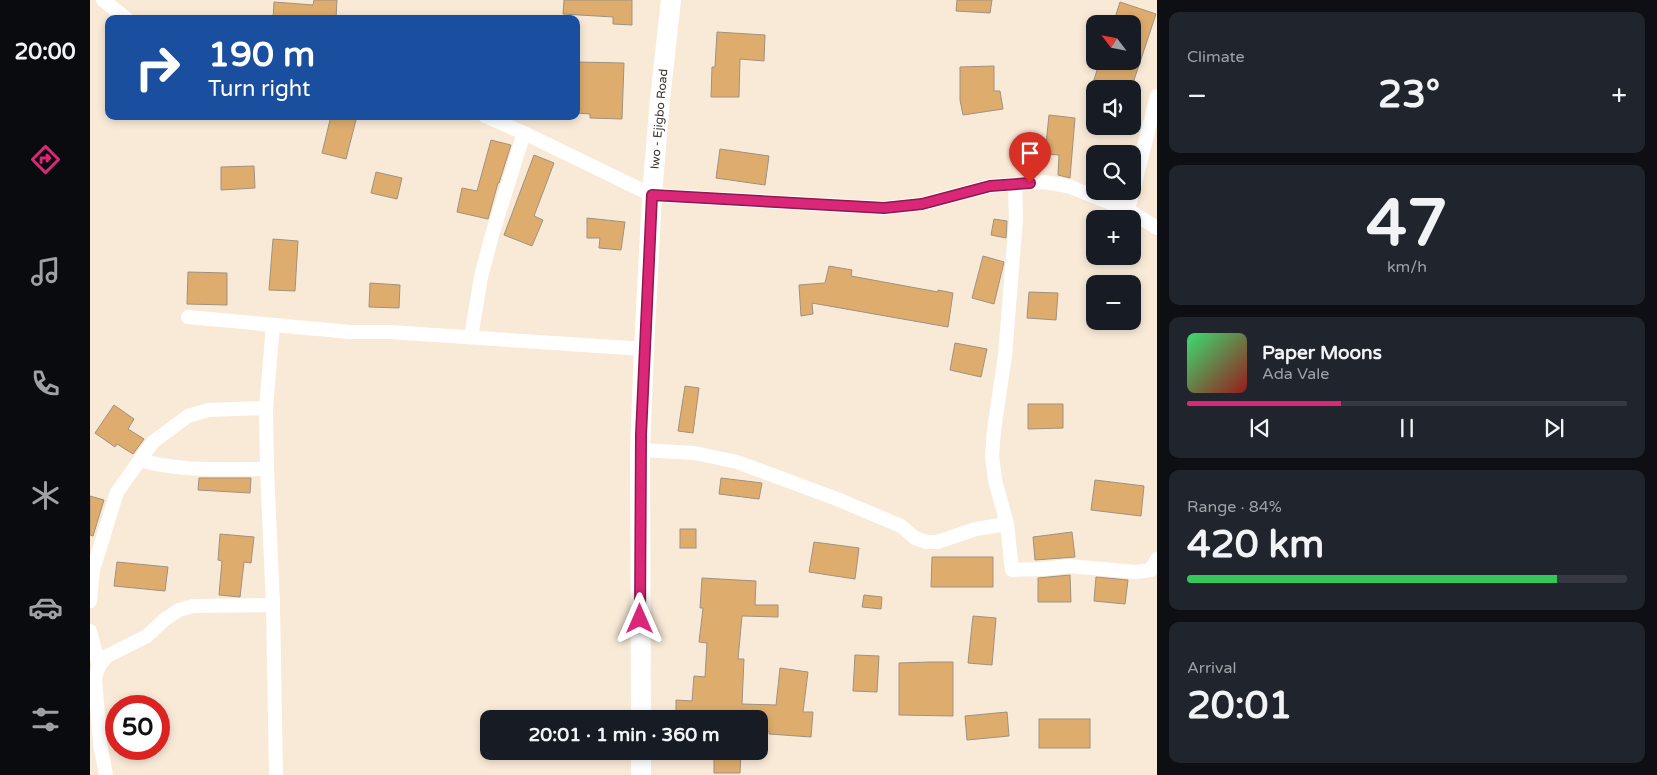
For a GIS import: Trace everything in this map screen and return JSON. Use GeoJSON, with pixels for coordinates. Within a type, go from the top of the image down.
{"type":"FeatureCollection","features":[{"type":"Feature","properties":{"kind":"main road","name":"Iwo - Ejigbo Road"},"geometry":{"type":"LineString","coordinates":[[641,710],[640,450],[644,350],[652,195],[671,0]]}},
{"type":"Feature","properties":{"kind":"main road"},"geometry":{"type":"LineString","coordinates":[[641,760],[641,775]]}},
{"type":"Feature","properties":{"kind":"street"},"geometry":{"type":"LineString","coordinates":[[103,0],[122,15]]}},
{"type":"Feature","properties":{"kind":"street"},"geometry":{"type":"LineString","coordinates":[[494,120],[652,195],[884,208],[922,204],[990,186],[1044,182],[1068,186],[1128,210],[1157,96]]}},
{"type":"Feature","properties":{"kind":"street"},"geometry":{"type":"LineString","coordinates":[[470,337],[481,277],[524,133]]}},
{"type":"Feature","properties":{"kind":"street"},"geometry":{"type":"LineString","coordinates":[[1015,184],[1016,220],[1005,356],[992,456],[995,480],[1007,524],[1012,570],[1069,566],[1136,572],[1151,570],[1157,559]]}},
{"type":"Feature","properties":{"kind":"street"},"geometry":{"type":"LineString","coordinates":[[1141,218],[1157,228]]}},
{"type":"Feature","properties":{"kind":"street"},"geometry":{"type":"LineString","coordinates":[[188,318],[350,332],[470,337],[644,350]]}},
{"type":"Feature","properties":{"kind":"street"},"geometry":{"type":"LineString","coordinates":[[273,326],[266,408],[273,605],[276,775]]}},
{"type":"Feature","properties":{"kind":"street"},"geometry":{"type":"LineString","coordinates":[[90,601],[93,570],[117,492],[154,442],[188,416],[208,410],[266,408]]}},
{"type":"Feature","properties":{"kind":"street"},"geometry":{"type":"LineString","coordinates":[[640,450],[695,452],[736,462],[837,499],[901,526],[915,538],[927,542],[937,542],[976,529],[1007,524]]}},
{"type":"Feature","properties":{"kind":"street"},"geometry":{"type":"LineString","coordinates":[[140,460],[178,468],[267,469]]}},
{"type":"Feature","properties":{"kind":"street"},"geometry":{"type":"LineString","coordinates":[[106,775],[100,744],[95,678],[99,666],[107,656],[147,636],[164,620],[179,610],[192,606],[273,605]]}},
{"type":"Feature","properties":{"kind":"street"},"geometry":{"type":"LineString","coordinates":[[90,631],[99,666]]}},
{"type":"Feature","properties":{"kind":"building"},"geometry":{"type":"Polygon","coordinates":[[[314,0],[337,0],[336,15],[273,15],[274,2],[313,5],[314,0]]]}},
{"type":"Feature","properties":{"kind":"building"},"geometry":{"type":"Polygon","coordinates":[[[564,0],[632,0],[632,25],[613,24],[613,17],[563,14],[564,0]]]}},
{"type":"Feature","properties":{"kind":"building"},"geometry":{"type":"Polygon","coordinates":[[[957,0],[992,0],[990,13],[956,11],[957,0]]]}},
{"type":"Feature","properties":{"kind":"building"},"geometry":{"type":"Polygon","coordinates":[[[1120,2],[1156,14],[1141,59],[1141,15],[1116,15],[1120,2]]]}},
{"type":"Feature","properties":{"kind":"building"},"geometry":{"type":"Polygon","coordinates":[[[717,32],[765,35],[764,61],[740,59],[739,97],[711,97],[712,67],[715,67],[717,32]]]}},
{"type":"Feature","properties":{"kind":"building"},"geometry":{"type":"Polygon","coordinates":[[[580,62],[624,63],[622,119],[590,118],[590,114],[580,113],[580,62]]]}},
{"type":"Feature","properties":{"kind":"building"},"geometry":{"type":"Polygon","coordinates":[[[994,66],[994,91],[1000,91],[1003,109],[963,115],[960,100],[960,67],[994,66]]]}},
{"type":"Feature","properties":{"kind":"building"},"geometry":{"type":"Polygon","coordinates":[[[1097,70],[1137,70],[1134,80],[1094,80],[1097,70]]]}},
{"type":"Feature","properties":{"kind":"building"},"geometry":{"type":"Polygon","coordinates":[[[1049,115],[1075,118],[1070,178],[1058,175],[1059,155],[1045,154],[1049,115]]]}},
{"type":"Feature","properties":{"kind":"building"},"geometry":{"type":"Polygon","coordinates":[[[330,120],[356,120],[346,159],[322,153],[330,120]]]}},
{"type":"Feature","properties":{"kind":"building"},"geometry":{"type":"Polygon","coordinates":[[[491,140],[511,145],[488,219],[457,212],[462,188],[477,191],[491,140]]]}},
{"type":"Feature","properties":{"kind":"building"},"geometry":{"type":"Polygon","coordinates":[[[720,149],[769,156],[765,185],[716,178],[720,149]]]}},
{"type":"Feature","properties":{"kind":"building"},"geometry":{"type":"Polygon","coordinates":[[[534,155],[554,163],[534,216],[543,220],[532,246],[504,235],[534,155]]]}},
{"type":"Feature","properties":{"kind":"building"},"geometry":{"type":"Polygon","coordinates":[[[254,166],[255,188],[221,190],[221,167],[254,166]]]}},
{"type":"Feature","properties":{"kind":"building"},"geometry":{"type":"Polygon","coordinates":[[[376,172],[402,178],[397,199],[371,193],[376,172]]]}},
{"type":"Feature","properties":{"kind":"building"},"geometry":{"type":"Polygon","coordinates":[[[587,218],[625,222],[621,250],[599,248],[600,238],[587,238],[587,218]]]}},
{"type":"Feature","properties":{"kind":"building"},"geometry":{"type":"Polygon","coordinates":[[[994,219],[1007,221],[1006,238],[991,235],[994,219]]]}},
{"type":"Feature","properties":{"kind":"building"},"geometry":{"type":"Polygon","coordinates":[[[273,239],[298,241],[295,291],[269,290],[273,239]]]}},
{"type":"Feature","properties":{"kind":"building"},"geometry":{"type":"Polygon","coordinates":[[[983,256],[1004,262],[994,304],[972,298],[983,256]]]}},
{"type":"Feature","properties":{"kind":"building"},"geometry":{"type":"Polygon","coordinates":[[[829,266],[852,270],[851,276],[953,293],[948,327],[812,303],[813,314],[801,316],[799,285],[825,283],[829,266]]]}},
{"type":"Feature","properties":{"kind":"building"},"geometry":{"type":"Polygon","coordinates":[[[188,272],[227,273],[227,305],[187,304],[188,272]]]}},
{"type":"Feature","properties":{"kind":"building"},"geometry":{"type":"Polygon","coordinates":[[[370,283],[400,285],[399,308],[369,307],[370,283]]]}},
{"type":"Feature","properties":{"kind":"building"},"geometry":{"type":"Polygon","coordinates":[[[1029,292],[1058,293],[1056,320],[1027,318],[1029,292]]]}},
{"type":"Feature","properties":{"kind":"building"},"geometry":{"type":"Polygon","coordinates":[[[955,343],[987,349],[981,377],[950,370],[955,343]]]}},
{"type":"Feature","properties":{"kind":"building"},"geometry":{"type":"Polygon","coordinates":[[[685,386],[699,388],[693,433],[678,431],[685,386]]]}},
{"type":"Feature","properties":{"kind":"building"},"geometry":{"type":"Polygon","coordinates":[[[1028,404],[1063,404],[1063,428],[1028,429],[1028,404]]]}},
{"type":"Feature","properties":{"kind":"building"},"geometry":{"type":"Polygon","coordinates":[[[114,405],[134,419],[128,429],[144,439],[133,454],[117,444],[115,447],[95,433],[114,405]]]}},
{"type":"Feature","properties":{"kind":"building"},"geometry":{"type":"Polygon","coordinates":[[[199,478],[251,478],[250,493],[198,490],[199,478]]]}},
{"type":"Feature","properties":{"kind":"building"},"geometry":{"type":"Polygon","coordinates":[[[721,478],[762,483],[759,499],[719,494],[721,478]]]}},
{"type":"Feature","properties":{"kind":"building"},"geometry":{"type":"Polygon","coordinates":[[[1095,480],[1144,486],[1141,516],[1091,510],[1095,480]]]}},
{"type":"Feature","properties":{"kind":"building"},"geometry":{"type":"Polygon","coordinates":[[[90,496],[104,500],[93,536],[90,535],[90,496]]]}},
{"type":"Feature","properties":{"kind":"building"},"geometry":{"type":"Polygon","coordinates":[[[680,529],[696,529],[696,548],[680,548],[680,529]]]}},
{"type":"Feature","properties":{"kind":"building"},"geometry":{"type":"Polygon","coordinates":[[[1072,532],[1075,557],[1035,560],[1033,537],[1072,532]]]}},
{"type":"Feature","properties":{"kind":"building"},"geometry":{"type":"Polygon","coordinates":[[[220,534],[254,537],[251,563],[244,562],[240,597],[219,595],[222,561],[218,560],[220,534]]]}},
{"type":"Feature","properties":{"kind":"building"},"geometry":{"type":"Polygon","coordinates":[[[814,542],[859,548],[855,579],[809,572],[814,542]]]}},
{"type":"Feature","properties":{"kind":"building"},"geometry":{"type":"Polygon","coordinates":[[[932,557],[993,557],[993,587],[931,587],[932,557]]]}},
{"type":"Feature","properties":{"kind":"building"},"geometry":{"type":"Polygon","coordinates":[[[117,562],[168,567],[165,591],[114,586],[117,562]]]}},
{"type":"Feature","properties":{"kind":"building"},"geometry":{"type":"Polygon","coordinates":[[[1070,575],[1071,602],[1038,602],[1038,578],[1070,575]]]}},
{"type":"Feature","properties":{"kind":"building"},"geometry":{"type":"Polygon","coordinates":[[[1096,577],[1128,580],[1125,604],[1094,601],[1096,577]]]}},
{"type":"Feature","properties":{"kind":"building"},"geometry":{"type":"Polygon","coordinates":[[[702,578],[756,581],[755,605],[778,605],[778,617],[742,616],[738,659],[744,659],[742,704],[776,705],[780,668],[808,672],[803,712],[813,712],[811,737],[769,734],[768,710],[676,710],[676,700],[692,701],[694,676],[705,677],[707,643],[699,642],[703,608],[700,608],[702,578]]]}},
{"type":"Feature","properties":{"kind":"building"},"geometry":{"type":"Polygon","coordinates":[[[864,595],[882,597],[881,609],[862,607],[864,595]]]}},
{"type":"Feature","properties":{"kind":"building"},"geometry":{"type":"Polygon","coordinates":[[[973,616],[996,618],[992,665],[968,663],[973,616]]]}},
{"type":"Feature","properties":{"kind":"building"},"geometry":{"type":"Polygon","coordinates":[[[855,655],[879,656],[877,692],[853,691],[855,655]]]}},
{"type":"Feature","properties":{"kind":"building"},"geometry":{"type":"Polygon","coordinates":[[[953,662],[953,716],[899,715],[899,663],[953,662]]]}},
{"type":"Feature","properties":{"kind":"building"},"geometry":{"type":"Polygon","coordinates":[[[1007,712],[1009,736],[967,740],[965,716],[1007,712]]]}},
{"type":"Feature","properties":{"kind":"building"},"geometry":{"type":"Polygon","coordinates":[[[1039,719],[1090,719],[1090,748],[1039,748],[1039,719]]]}},
{"type":"Feature","properties":{"kind":"building"},"geometry":{"type":"Polygon","coordinates":[[[714,760],[741,760],[740,773],[714,773],[714,760]]]}},
{"type":"Feature","properties":{"kind":"route"},"geometry":{"type":"LineString","coordinates":[[640,619],[641,435],[652,195],[884,208],[922,204],[990,186],[1030,183]]}}]}
